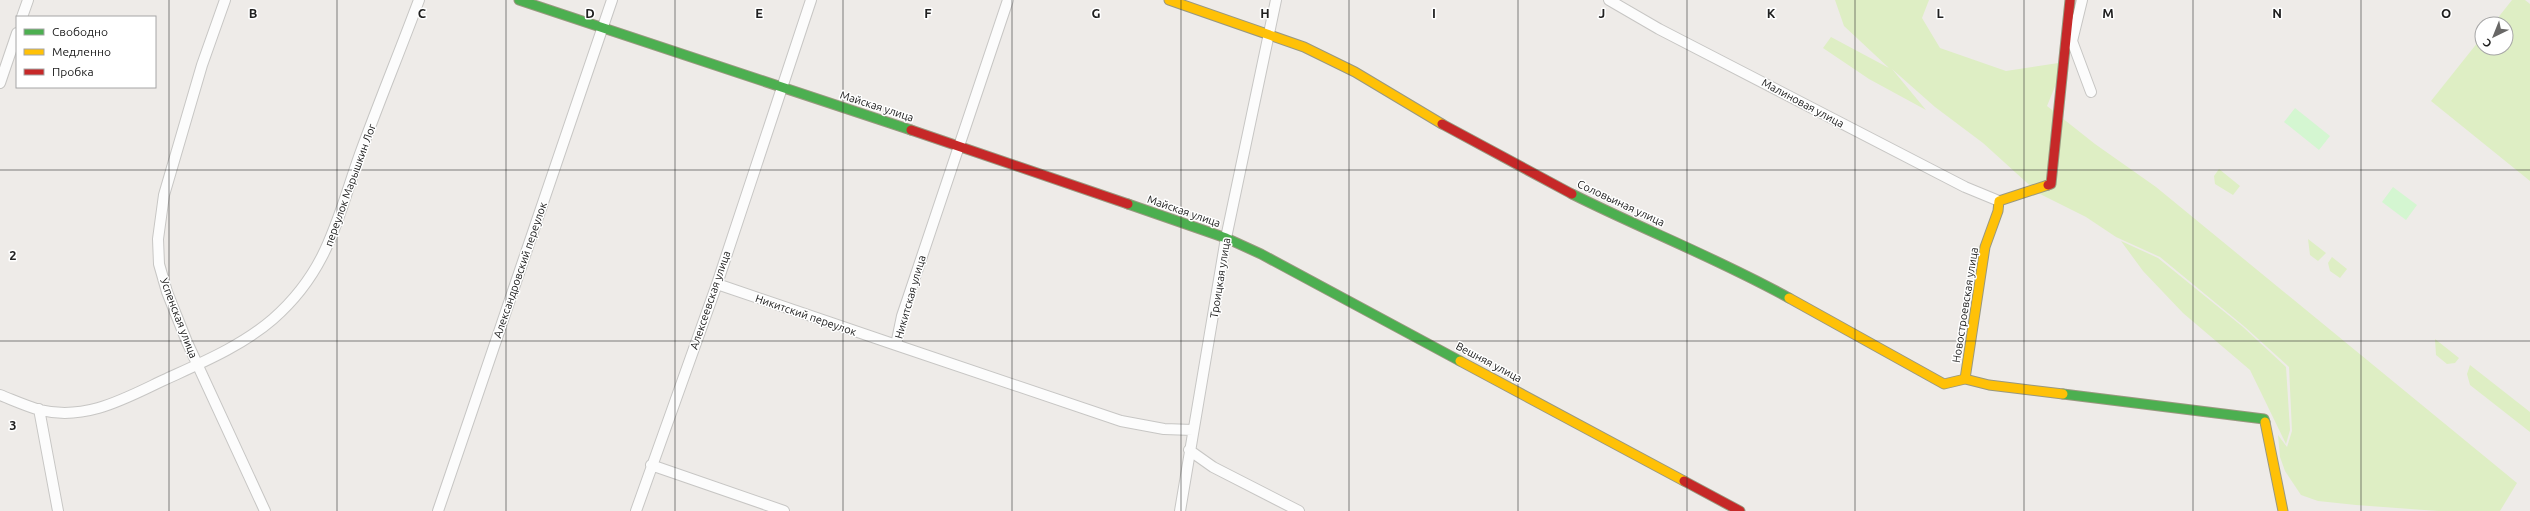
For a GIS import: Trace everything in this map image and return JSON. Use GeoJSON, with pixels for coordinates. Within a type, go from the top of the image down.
{"type":"FeatureCollection","features":[{"type":"Feature","properties":{"kind":"street"},"geometry":{"type":"LineString","coordinates":[[22,16],[28,0]]}},
{"type":"Feature","properties":{"kind":"street","name":"Успенская улица"},"geometry":{"type":"LineString","coordinates":[[224,0],[202,65],[164,195],[158,239],[160,264],[167,292],[198,364],[266,511]]}},
{"type":"Feature","properties":{"kind":"street","name":"переулок Марышкин Лог"},"geometry":{"type":"LineString","coordinates":[[0,395],[39,409],[72,414],[100,408],[198,364],[251,336],[273,319],[312,274],[330,243],[361,153],[419,0]]}},
{"type":"Feature","properties":{"kind":"street","name":"Майская улица"},"geometry":{"type":"LineString","coordinates":[[519,0],[959,146],[1226,238]]}},
{"type":"Feature","properties":{"kind":"street","name":"Александровский переулок"},"geometry":{"type":"LineString","coordinates":[[438,511],[612,0]]}},
{"type":"Feature","properties":{"kind":"street","name":"Алексеевская улица"},"geometry":{"type":"LineString","coordinates":[[636,511],[716,284],[780,87],[811,0]]}},
{"type":"Feature","properties":{"kind":"street","name":"Никитская улица"},"geometry":{"type":"LineString","coordinates":[[1008,0],[902,316],[896,346],[1121,420],[1164,429],[1193,430]]}},
{"type":"Feature","properties":{"kind":"street","name":"Соловьиная улица"},"geometry":{"type":"LineString","coordinates":[[1169,0],[1304,47],[1355,72],[1409,106],[1598,207],[1739,270],[1921,374],[1944,384],[1965,379]]}},
{"type":"Feature","properties":{"kind":"street","name":"Троицкая улица"},"geometry":{"type":"LineString","coordinates":[[1180,511],[1189,450],[1226,238],[1233,212],[1276,0]]}},
{"type":"Feature","properties":{"kind":"street","name":"Малиновая улица"},"geometry":{"type":"LineString","coordinates":[[1609,0],[1659,29],[1965,187],[1999,201]]}},
{"type":"Feature","properties":{"kind":"street"},"geometry":{"type":"LineString","coordinates":[[1999,201],[2051,184],[2070,0]]}},
{"type":"Feature","properties":{"kind":"street"},"geometry":{"type":"LineString","coordinates":[[2082,0],[2072,41],[2091,92]]}},
{"type":"Feature","properties":{"kind":"street"},"geometry":{"type":"LineString","coordinates":[[0,83],[16,36]]}},
{"type":"Feature","properties":{"kind":"street","name":"Новостроевская улица"},"geometry":{"type":"LineString","coordinates":[[1999,201],[1998,211],[1985,247],[1965,379],[1989,385],[2264,419],[2283,511]]}},
{"type":"Feature","properties":{"kind":"street","name":"Вешняя улица"},"geometry":{"type":"LineString","coordinates":[[1226,238],[1261,254],[1740,511]]}},
{"type":"Feature","properties":{"kind":"street","name":"Никитский переулок"},"geometry":{"type":"LineString","coordinates":[[716,284],[896,346]]}},
{"type":"Feature","properties":{"kind":"street"},"geometry":{"type":"LineString","coordinates":[[39,409],[58,511]]}},
{"type":"Feature","properties":{"kind":"street"},"geometry":{"type":"LineString","coordinates":[[1189,450],[1213,467],[1300,511]]}},
{"type":"Feature","properties":{"kind":"street"},"geometry":{"type":"LineString","coordinates":[[651,465],[784,511]]}},
{"type":"Feature","properties":{"kind":"green space"},"geometry":{"type":"Polygon","coordinates":[[[1835,0],[1929,0],[1922,18],[1940,48],[2006,71],[2065,62],[2047,106],[2095,144],[2156,187],[2517,483],[2500,511],[2438,511],[2356,505],[2318,501],[2301,495],[2285,471],[2280,457],[2278,435],[2287,447],[2292,431],[2289,367],[2245,327],[2160,257],[2116,237],[2086,217],[2038,193],[1983,143],[1935,107],[1892,69],[1926,110],[1869,79],[1823,48],[1831,37],[1889,68],[1844,26],[1835,0]]]}},
{"type":"Feature","properties":{"kind":"green space"},"geometry":{"type":"Polygon","coordinates":[[[2512,0],[2525,0],[2530,4],[2530,181],[2431,101],[2474,47],[2474,56],[2514,56],[2514,16],[2499,16],[2512,0]]]}},
{"type":"Feature","properties":{"kind":"green space"},"geometry":{"type":"Polygon","coordinates":[[[2295,108],[2330,136],[2319,150],[2284,122],[2295,108]]]}},
{"type":"Feature","properties":{"kind":"green space"},"geometry":{"type":"Polygon","coordinates":[[[2219,169],[2240,186],[2233,195],[2215,184],[2214,176],[2219,169]]]}},
{"type":"Feature","properties":{"kind":"green space"},"geometry":{"type":"Polygon","coordinates":[[[2393,187],[2417,205],[2406,220],[2382,202],[2393,187]]]}},
{"type":"Feature","properties":{"kind":"green space"},"geometry":{"type":"Polygon","coordinates":[[[2308,239],[2326,253],[2318,261],[2310,255],[2308,239]]]}},
{"type":"Feature","properties":{"kind":"green space"},"geometry":{"type":"Polygon","coordinates":[[[2121,241],[2158,258],[2243,327],[2286,367],[2290,430],[2286,444],[2250,370],[2183,313],[2143,271],[2121,241]]]}},
{"type":"Feature","properties":{"kind":"green space"},"geometry":{"type":"Polygon","coordinates":[[[2332,257],[2347,269],[2340,278],[2330,271],[2328,263],[2332,257]]]}},
{"type":"Feature","properties":{"kind":"green space"},"geometry":{"type":"Polygon","coordinates":[[[2435,339],[2459,358],[2455,363],[2447,364],[2436,355],[2435,339]]]}},
{"type":"Feature","properties":{"kind":"green space"},"geometry":{"type":"Polygon","coordinates":[[[2470,365],[2530,412],[2530,432],[2470,385],[2467,374],[2470,365]]]}},
{"type":"Feature","properties":{"kind":"traffic: fast"},"geometry":{"type":"LineString","coordinates":[[519,0],[911,130]]}},
{"type":"Feature","properties":{"kind":"traffic: fast"},"geometry":{"type":"LineString","coordinates":[[1572,194],[1709,257],[1789,298]]}},
{"type":"Feature","properties":{"kind":"traffic: fast"},"geometry":{"type":"LineString","coordinates":[[1128,204],[1226,238],[1261,254],[1460,361]]}},
{"type":"Feature","properties":{"kind":"traffic: fast"},"geometry":{"type":"LineString","coordinates":[[2063,394],[2264,419],[2265,422]]}},
{"type":"Feature","properties":{"kind":"traffic: slow"},"geometry":{"type":"LineString","coordinates":[[1169,0],[1304,47],[1355,72],[1442,124]]}},
{"type":"Feature","properties":{"kind":"traffic: slow"},"geometry":{"type":"LineString","coordinates":[[2048,185],[1999,201],[1998,211],[1985,247],[1965,379],[1989,385],[2063,394]]}},
{"type":"Feature","properties":{"kind":"traffic: slow"},"geometry":{"type":"LineString","coordinates":[[1789,298],[1944,384],[1965,379]]}},
{"type":"Feature","properties":{"kind":"traffic: slow"},"geometry":{"type":"LineString","coordinates":[[1460,361],[1684,481]]}},
{"type":"Feature","properties":{"kind":"traffic: slow"},"geometry":{"type":"LineString","coordinates":[[2265,422],[2283,511]]}},
{"type":"Feature","properties":{"kind":"traffic: jam"},"geometry":{"type":"LineString","coordinates":[[2048,185],[2051,184],[2070,0]]}},
{"type":"Feature","properties":{"kind":"traffic: jam"},"geometry":{"type":"LineString","coordinates":[[1442,124],[1572,194]]}},
{"type":"Feature","properties":{"kind":"traffic: jam"},"geometry":{"type":"LineString","coordinates":[[911,130],[1128,204]]}},
{"type":"Feature","properties":{"kind":"traffic: jam"},"geometry":{"type":"LineString","coordinates":[[1684,481],[1740,511]]}}]}
